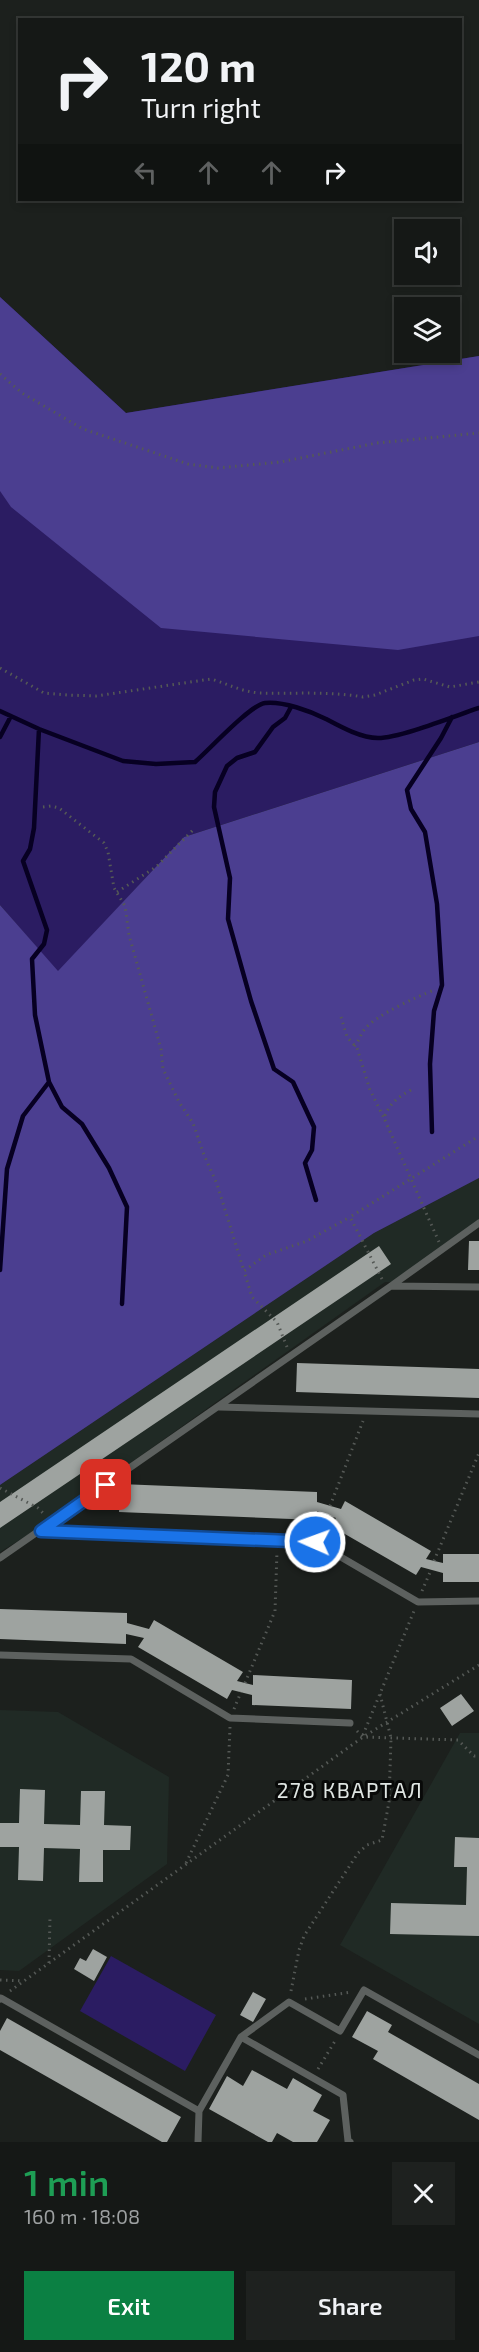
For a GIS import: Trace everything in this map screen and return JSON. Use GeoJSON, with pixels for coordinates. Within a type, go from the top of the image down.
{"type":"FeatureCollection","features":[{"type":"Feature","properties":{"kind":"lane"},"geometry":{"type":"LineString","coordinates":[[0,1558],[219,1407],[479,1222]]}},
{"type":"Feature","properties":{"kind":"lane"},"geometry":{"type":"LineString","coordinates":[[389,1287],[479,1287]]}},
{"type":"Feature","properties":{"kind":"lane"},"geometry":{"type":"LineString","coordinates":[[219,1407],[479,1414]]}},
{"type":"Feature","properties":{"kind":"lane"},"geometry":{"type":"LineString","coordinates":[[41,1531],[315,1542],[418,1602],[479,1601]]}},
{"type":"Feature","properties":{"kind":"lane"},"geometry":{"type":"LineString","coordinates":[[0,1655],[131,1659],[230,1718],[350,1723]]}},
{"type":"Feature","properties":{"kind":"lane"},"geometry":{"type":"LineString","coordinates":[[198,2142],[199,2111],[241,2037],[289,2002],[340,2031],[364,1990],[479,2055]]}},
{"type":"Feature","properties":{"kind":"lane"},"geometry":{"type":"LineString","coordinates":[[0,1998],[199,2111]]}},
{"type":"Feature","properties":{"kind":"lane"},"geometry":{"type":"LineString","coordinates":[[241,2037],[343,2095],[348,2141],[350,2142]]}},
{"type":"Feature","properties":{"kind":"path"},"geometry":{"type":"LineString","coordinates":[[0,374],[22,393],[83,429],[188,464],[218,468],[280,462],[377,443],[479,433]]}},
{"type":"Feature","properties":{"kind":"path"},"geometry":{"type":"LineString","coordinates":[[0,668],[44,693],[96,696],[211,679],[228,687],[260,693],[279,691],[363,697],[375,695],[414,680],[423,679],[450,687],[479,682]]}},
{"type":"Feature","properties":{"kind":"path"},"geometry":{"type":"LineString","coordinates":[[43,807],[59,808],[104,843],[108,852],[110,875],[125,906],[129,935],[161,1049],[163,1069],[175,1095],[194,1123],[204,1155],[217,1184],[252,1297],[277,1322],[291,1356]]}},
{"type":"Feature","properties":{"kind":"path"},"geometry":{"type":"LineString","coordinates":[[117,891],[156,867],[194,829]]}},
{"type":"Feature","properties":{"kind":"path"},"geometry":{"type":"LineString","coordinates":[[354,1046],[360,1040],[363,1030],[382,1016],[405,1002],[434,990]]}},
{"type":"Feature","properties":{"kind":"path"},"geometry":{"type":"LineString","coordinates":[[341,1017],[369,1090],[384,1118],[442,1248]]}},
{"type":"Feature","properties":{"kind":"path"},"geometry":{"type":"LineString","coordinates":[[384,1118],[396,1098],[411,1090]]}},
{"type":"Feature","properties":{"kind":"path"},"geometry":{"type":"LineString","coordinates":[[244,1271],[266,1256],[307,1241],[350,1217],[479,1136]]}},
{"type":"Feature","properties":{"kind":"path"},"geometry":{"type":"LineString","coordinates":[[350,1217],[389,1287]]}},
{"type":"Feature","properties":{"kind":"path"},"geometry":{"type":"LineString","coordinates":[[330,1506],[367,1410]]}},
{"type":"Feature","properties":{"kind":"path"},"geometry":{"type":"LineString","coordinates":[[434,1561],[479,1452]]}},
{"type":"Feature","properties":{"kind":"path"},"geometry":{"type":"LineString","coordinates":[[0,1488],[38,1508],[50,1524]]}},
{"type":"Feature","properties":{"kind":"path"},"geometry":{"type":"LineString","coordinates":[[315,1542],[326,1514]]}},
{"type":"Feature","properties":{"kind":"path"},"geometry":{"type":"LineString","coordinates":[[245,1683],[275,1611],[278,1540]]}},
{"type":"Feature","properties":{"kind":"path"},"geometry":{"type":"LineString","coordinates":[[363,1737],[431,1570]]}},
{"type":"Feature","properties":{"kind":"path"},"geometry":{"type":"LineString","coordinates":[[0,1998],[363,1737],[479,1665]]}},
{"type":"Feature","properties":{"kind":"path"},"geometry":{"type":"LineString","coordinates":[[185,1865],[228,1775],[230,1718],[241,1692]]}},
{"type":"Feature","properties":{"kind":"path"},"geometry":{"type":"LineString","coordinates":[[364,1990],[289,2002],[304,1936],[358,1853],[368,1845],[382,1839],[389,1802],[391,1738],[380,1694]]}},
{"type":"Feature","properties":{"kind":"path"},"geometry":{"type":"LineString","coordinates":[[363,1737],[458,1740],[474,1756],[479,1756]]}},
{"type":"Feature","properties":{"kind":"path"},"geometry":{"type":"LineString","coordinates":[[48,1963],[50,1917]]}},
{"type":"Feature","properties":{"kind":"path"},"geometry":{"type":"LineString","coordinates":[[0,1980],[24,1981]]}},
{"type":"Feature","properties":{"kind":"path"},"geometry":{"type":"LineString","coordinates":[[313,2078],[340,2031]]}},
{"type":"Feature","properties":{"kind":"shaded area"},"geometry":{"type":"Polygon","coordinates":[[[0,297],[126,413],[436,363],[460,363],[460,359],[479,356],[479,742],[184,837],[58,972],[0,905],[0,297]]]}},
{"type":"Feature","properties":{"kind":"shaded area"},"geometry":{"type":"Polygon","coordinates":[[[0,297],[126,413],[436,363],[460,363],[460,359],[479,356],[479,636],[398,650],[161,628],[11,507],[0,491],[0,297]]]}},
{"type":"Feature","properties":{"kind":"shaded area"},"geometry":{"type":"Polygon","coordinates":[[[479,742],[479,1178],[374,1233],[0,1485],[0,905],[58,971],[184,837],[479,742]]]}},
{"type":"Feature","properties":{"kind":"shaded area"},"geometry":{"type":"Polygon","coordinates":[[[479,1178],[479,1222],[394,1282],[385,1282],[39,1528],[0,1552],[0,1485],[374,1233],[479,1178]]]}},
{"type":"Feature","properties":{"kind":"shaded area"},"geometry":{"type":"Polygon","coordinates":[[[0,1710],[58,1712],[169,1777],[167,1864],[19,1971],[0,1970],[0,1710]]]}},
{"type":"Feature","properties":{"kind":"shaded area"},"geometry":{"type":"Polygon","coordinates":[[[460,1733],[479,1733],[479,2024],[340,1945],[460,1733]]]}},
{"type":"Feature","properties":{"kind":"shaded area"},"geometry":{"type":"Polygon","coordinates":[[[111,1956],[216,2015],[185,2071],[80,2011],[111,1956]]]}},
{"type":"Feature","properties":{"kind":"building"},"geometry":{"type":"Polygon","coordinates":[[[469,1241],[479,1241],[479,1270],[468,1270],[469,1241]]]}},
{"type":"Feature","properties":{"kind":"building"},"geometry":{"type":"Polygon","coordinates":[[[379,1246],[391,1264],[0,1528],[0,1502],[379,1246]]]}},
{"type":"Feature","properties":{"kind":"building"},"geometry":{"type":"Polygon","coordinates":[[[297,1363],[479,1369],[479,1398],[296,1392],[297,1363]]]}},
{"type":"Feature","properties":{"kind":"building"},"geometry":{"type":"Polygon","coordinates":[[[120,1484],[317,1492],[317,1502],[341,1509],[345,1501],[431,1551],[426,1559],[443,1563],[443,1554],[479,1554],[479,1582],[443,1582],[443,1573],[421,1567],[416,1575],[331,1526],[336,1518],[317,1511],[316,1520],[119,1512],[120,1484]]]}},
{"type":"Feature","properties":{"kind":"building"},"geometry":{"type":"Polygon","coordinates":[[[0,1609],[127,1613],[127,1623],[149,1629],[154,1620],[243,1672],[237,1681],[253,1685],[253,1675],[352,1680],[351,1709],[252,1705],[252,1695],[232,1690],[227,1699],[138,1647],[144,1638],[126,1634],[126,1644],[0,1639],[0,1609]]]}},
{"type":"Feature","properties":{"kind":"building"},"geometry":{"type":"Polygon","coordinates":[[[461,1694],[474,1711],[452,1726],[440,1708],[461,1694]]]}},
{"type":"Feature","properties":{"kind":"building"},"geometry":{"type":"Polygon","coordinates":[[[20,1789],[45,1790],[44,1824],[80,1825],[81,1791],[105,1791],[104,1825],[131,1826],[130,1850],[103,1850],[103,1882],[79,1882],[80,1849],[44,1848],[43,1881],[18,1880],[19,1847],[0,1847],[0,1823],[19,1823],[20,1789]]]}},
{"type":"Feature","properties":{"kind":"building"},"geometry":{"type":"Polygon","coordinates":[[[455,1837],[479,1838],[479,1936],[390,1934],[391,1903],[466,1905],[467,1867],[454,1867],[455,1837]]]}},
{"type":"Feature","properties":{"kind":"building"},"geometry":{"type":"Polygon","coordinates":[[[93,1949],[107,1957],[94,1981],[74,1969],[80,1958],[86,1961],[93,1949]]]}},
{"type":"Feature","properties":{"kind":"building"},"geometry":{"type":"Polygon","coordinates":[[[253,1992],[266,1999],[253,2022],[240,2015],[253,1992]]]}},
{"type":"Feature","properties":{"kind":"building"},"geometry":{"type":"Polygon","coordinates":[[[367,2011],[392,2025],[388,2032],[479,2084],[479,2120],[373,2059],[378,2051],[352,2037],[367,2011]]]}},
{"type":"Feature","properties":{"kind":"building"},"geometry":{"type":"Polygon","coordinates":[[[7,2018],[181,2117],[167,2142],[162,2142],[0,2050],[0,2031],[7,2018]]]}},
{"type":"Feature","properties":{"kind":"building"},"geometry":{"type":"Polygon","coordinates":[[[252,2070],[287,2089],[293,2078],[322,2095],[313,2111],[330,2120],[317,2142],[293,2142],[277,2133],[272,2142],[268,2142],[209,2109],[227,2076],[243,2086],[252,2070]]]}},
{"type":"Feature","properties":{"kind":"waterway"},"geometry":{"type":"LineString","coordinates":[[0,711],[39,729],[123,761],[156,764],[195,762],[240,719],[265,703],[296,707],[345,729],[372,738],[413,731],[479,708]]}},
{"type":"Feature","properties":{"kind":"waterway"},"geometry":{"type":"LineString","coordinates":[[291,707],[285,718],[273,727],[255,752],[237,758],[227,766],[215,792],[214,807],[230,878],[228,919],[251,1001],[274,1069],[293,1082],[314,1127],[312,1150],[305,1163],[316,1200]]}},
{"type":"Feature","properties":{"kind":"waterway"},"geometry":{"type":"LineString","coordinates":[[0,737],[11,716]]}},
{"type":"Feature","properties":{"kind":"waterway"},"geometry":{"type":"LineString","coordinates":[[432,1132],[430,1064],[434,1011],[442,985],[437,904],[425,832],[411,809],[407,790],[452,717]]}},
{"type":"Feature","properties":{"kind":"waterway"},"geometry":{"type":"LineString","coordinates":[[0,1270],[7,1169],[23,1116],[49,1082],[35,1015],[32,959],[44,944],[47,930],[23,861],[30,849],[34,828],[39,729]]}},
{"type":"Feature","properties":{"kind":"waterway"},"geometry":{"type":"LineString","coordinates":[[49,1082],[62,1107],[82,1124],[109,1168],[127,1207],[122,1304]]}},
{"type":"Feature","properties":{"kind":"district","name":"278 КВАРТАЛ"},"geometry":{"type":"Point","coordinates":[350,1789]}},
{"type":"Feature","properties":{"kind":"route"},"geometry":{"type":"LineString","coordinates":[[106,1485],[41,1531],[315,1542]]}}]}
